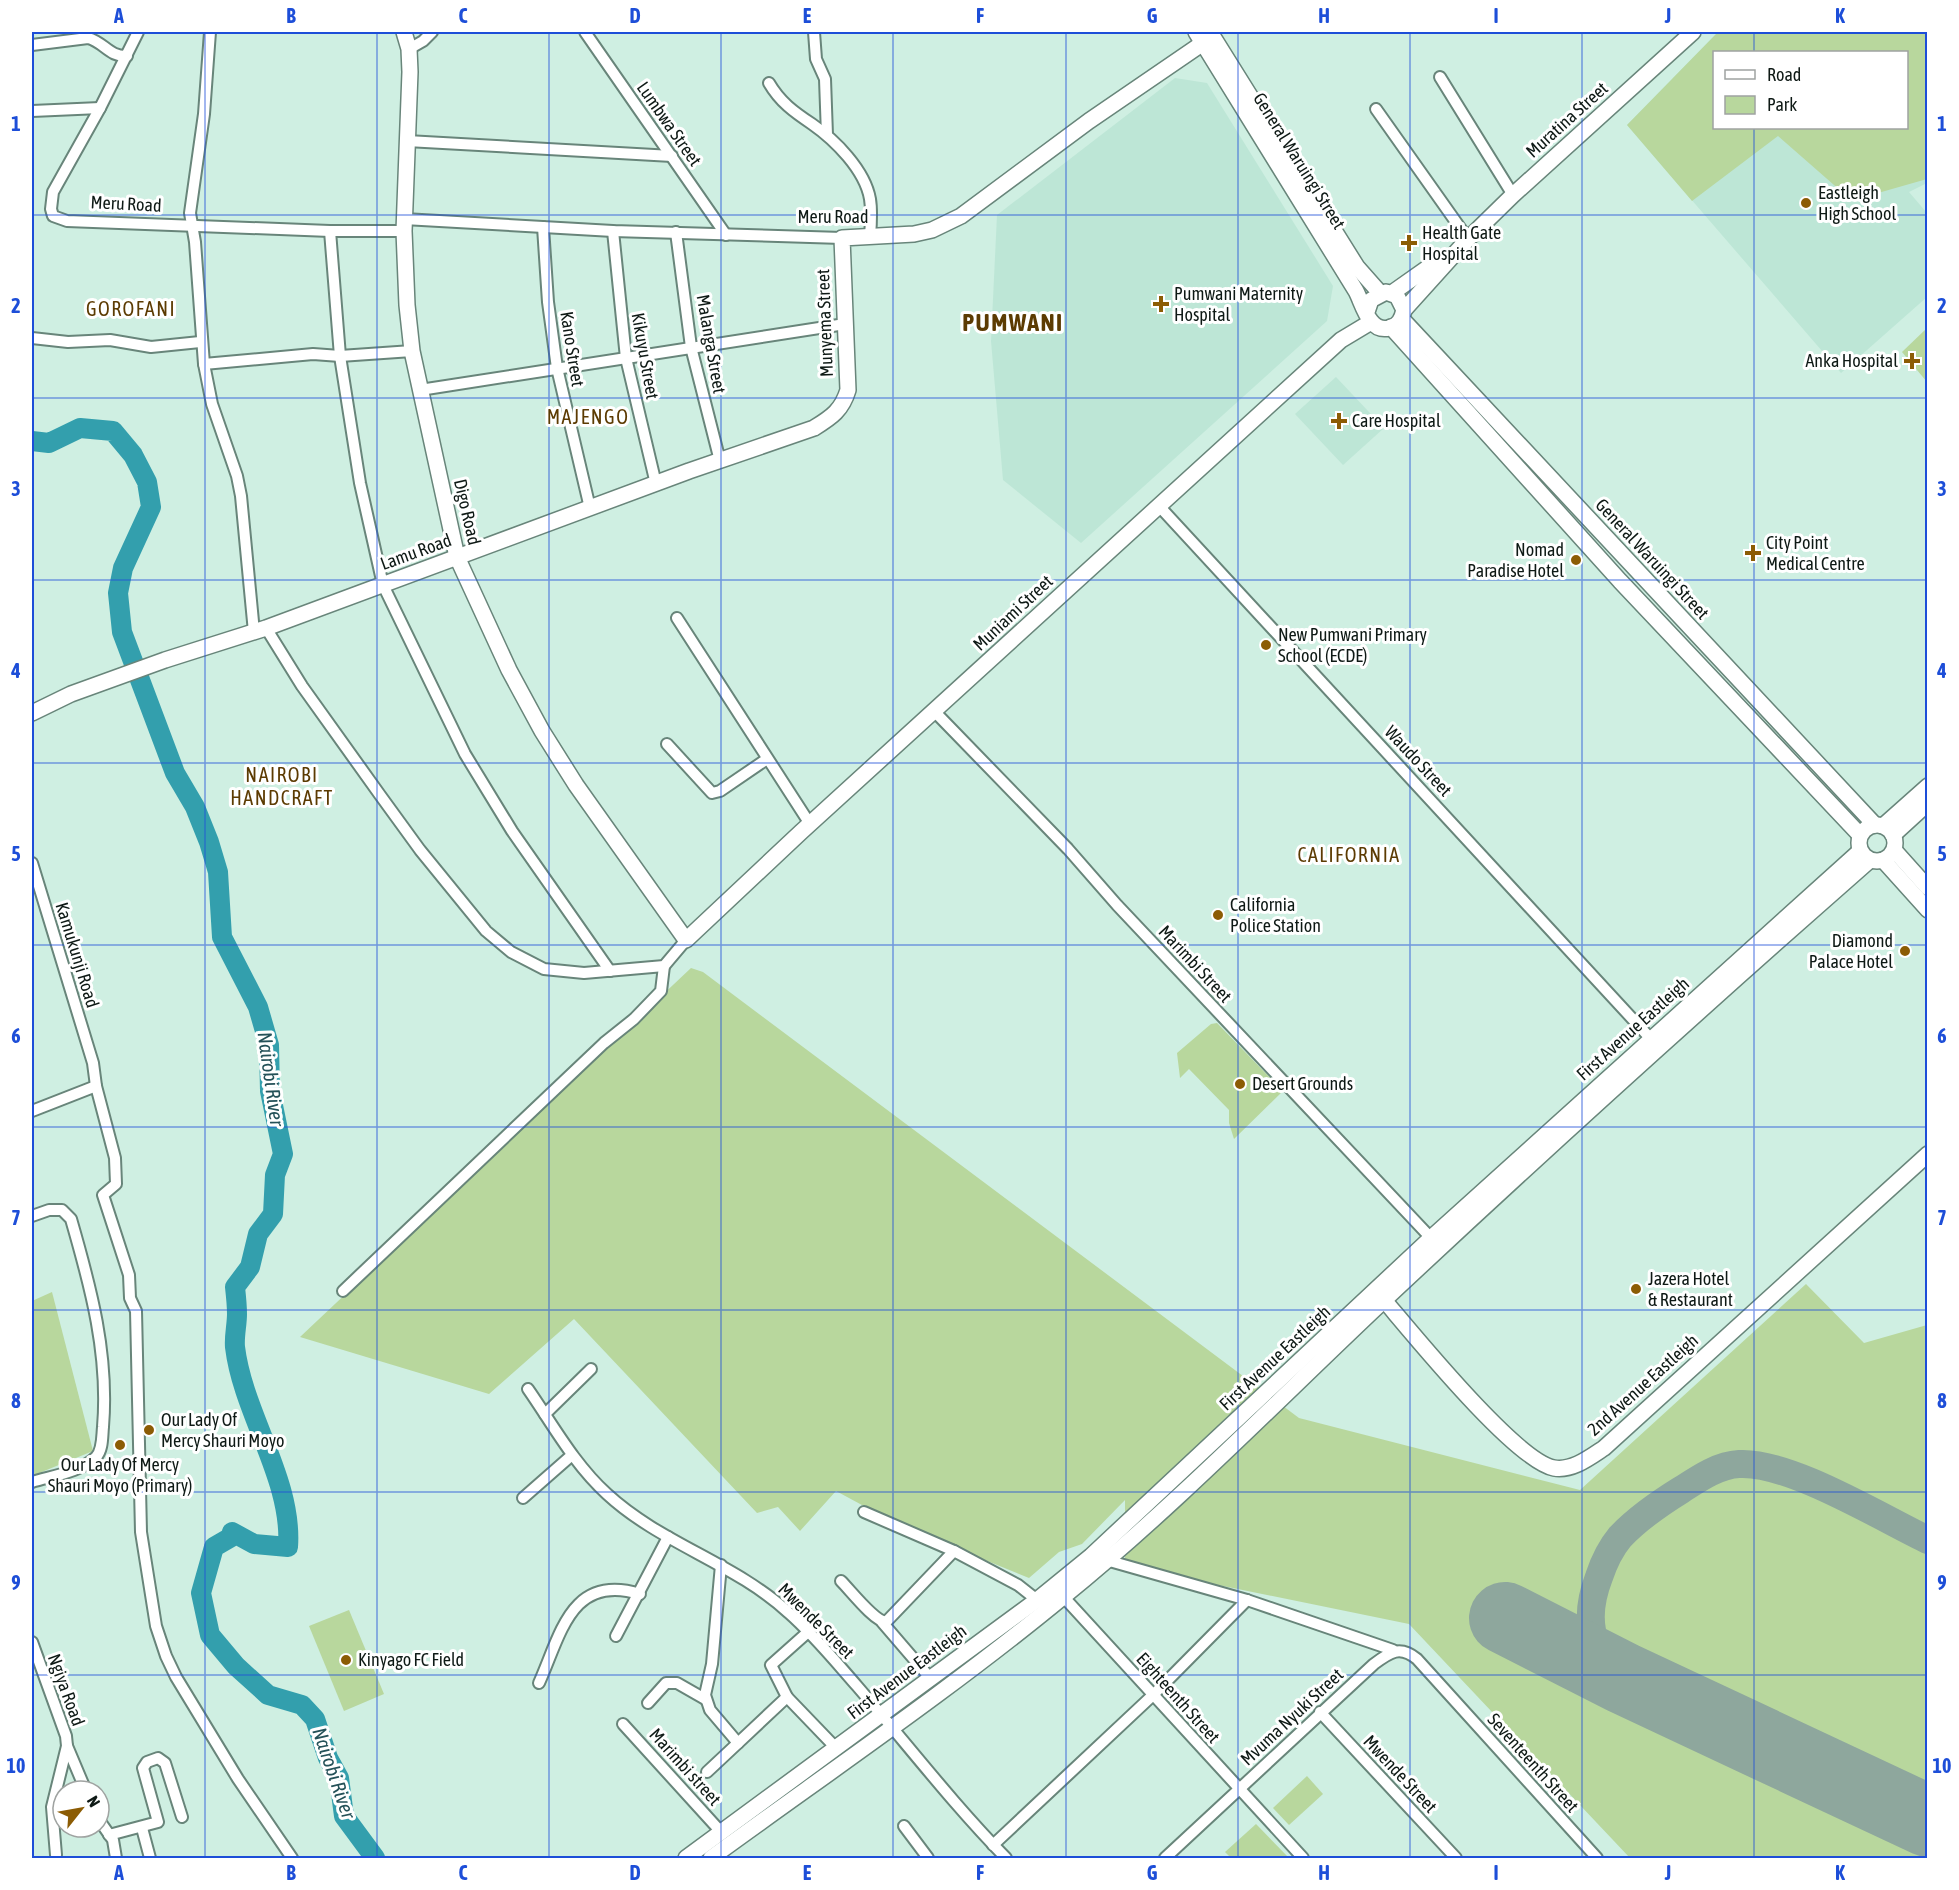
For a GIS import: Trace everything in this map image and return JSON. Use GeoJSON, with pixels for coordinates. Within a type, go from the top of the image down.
{"type":"FeatureCollection","features":[{"type":"Feature","properties":{"kind":"main road","name":"Digo Road"},"geometry":{"type":"LineString","coordinates":[[404,32],[409,49],[404,225],[407,305],[412,351],[458,557],[509,670],[542,731],[576,785],[686,940]]}},
{"type":"Feature","properties":{"kind":"main road","name":"Muratina Street"},"geometry":{"type":"LineString","coordinates":[[1399,319],[1468,239],[1513,195],[1693,32]]}},
{"type":"Feature","properties":{"kind":"main road","name":"Meru Road"},"geometry":{"type":"LineString","coordinates":[[842,238],[914,234],[932,230],[961,216],[1203,35]]}},
{"type":"Feature","properties":{"kind":"main road","name":"General Waruingi Street"},"geometry":{"type":"LineString","coordinates":[[1203,35],[1357,267],[1386,293]]}},
{"type":"Feature","properties":{"kind":"main road","name":"General Waruingi Street"},"geometry":{"type":"LineString","coordinates":[[1203,35],[1356,291],[1369,317]]}},
{"type":"Feature","properties":{"kind":"main road","name":"Munyema Street"},"geometry":{"type":"LineString","coordinates":[[814,428],[833,417],[844,403],[848,390],[842,238]]}},
{"type":"Feature","properties":{"kind":"main road","name":"Muratina Street"},"geometry":{"type":"LineString","coordinates":[[1386,293],[1468,239]]}},
{"type":"Feature","properties":{"kind":"main road"},"geometry":{"type":"LineString","coordinates":[[1386,293],[1401,301],[1399,319],[1381,328],[1369,317],[1371,300],[1386,293]]}},
{"type":"Feature","properties":{"kind":"main road","name":"Muniami Street"},"geometry":{"type":"LineString","coordinates":[[686,940],[810,824],[1369,317]]}},
{"type":"Feature","properties":{"kind":"main road","name":"General Waruingi Street"},"geometry":{"type":"LineString","coordinates":[[1399,319],[1634,567],[1877,843],[1928,910]]}},
{"type":"Feature","properties":{"kind":"main road","name":"General Waruingi Street"},"geometry":{"type":"LineString","coordinates":[[1399,319],[1620,581],[1877,843],[1928,888]]}},
{"type":"Feature","properties":{"kind":"main road","name":"Lamu Road"},"geometry":{"type":"LineString","coordinates":[[32,713],[92,686],[260,630],[720,460],[814,428]]}},
{"type":"Feature","properties":{"kind":"main road"},"geometry":{"type":"LineString","coordinates":[[1620,581],[1634,567]]}},
{"type":"Feature","properties":{"kind":"main road"},"geometry":{"type":"LineString","coordinates":[[1877,843],[1928,786]]}},
{"type":"Feature","properties":{"kind":"main road"},"geometry":{"type":"LineString","coordinates":[[1877,843],[1928,803]]}},
{"type":"Feature","properties":{"kind":"main road","name":"First Avenue Eastleigh"},"geometry":{"type":"LineString","coordinates":[[687,1858],[1037,1600],[1059,1592],[1149,1503],[1431,1238],[1651,1039],[1877,843]]}},
{"type":"Feature","properties":{"kind":"main road","name":"First Avenue Eastleigh"},"geometry":{"type":"LineString","coordinates":[[711,1858],[892,1728],[1059,1592],[1106,1560],[1199,1476],[1384,1300],[1699,1011],[1877,843]]}},
{"type":"Feature","properties":{"kind":"main road","name":"2nd Avenue Eastleigh"},"geometry":{"type":"LineString","coordinates":[[1384,1300],[1476,1406],[1527,1454],[1545,1466],[1567,1468],[1604,1448],[1928,1154]]}},
{"type":"Feature","properties":{"kind":"street","name":"Meru Road"},"geometry":{"type":"LineString","coordinates":[[138,32],[100,108],[53,192],[51,209],[53,216],[67,221],[330,231],[404,225],[543,227],[842,238]]}},
{"type":"Feature","properties":{"kind":"street"},"geometry":{"type":"LineString","coordinates":[[210,32],[204,114],[190,213],[193,227],[200,342],[212,404],[237,476],[260,630],[420,850],[486,931],[512,952],[544,969],[584,974],[664,966]]}},
{"type":"Feature","properties":{"kind":"street"},"geometry":{"type":"LineString","coordinates":[[409,49],[423,41],[432,32]]}},
{"type":"Feature","properties":{"kind":"street","name":"Lumbwa Street"},"geometry":{"type":"LineString","coordinates":[[585,32],[726,235]]}},
{"type":"Feature","properties":{"kind":"street"},"geometry":{"type":"LineString","coordinates":[[814,32],[812,44],[825,80],[827,135]]}},
{"type":"Feature","properties":{"kind":"street"},"geometry":{"type":"LineString","coordinates":[[32,45],[88,38],[94,39],[111,54],[127,56]]}},
{"type":"Feature","properties":{"kind":"street"},"geometry":{"type":"LineString","coordinates":[[1440,77],[1513,195]]}},
{"type":"Feature","properties":{"kind":"street"},"geometry":{"type":"LineString","coordinates":[[769,83],[787,107],[827,135],[865,184],[870,199],[870,236]]}},
{"type":"Feature","properties":{"kind":"street"},"geometry":{"type":"LineString","coordinates":[[32,111],[100,108]]}},
{"type":"Feature","properties":{"kind":"street"},"geometry":{"type":"LineString","coordinates":[[1376,109],[1468,239]]}},
{"type":"Feature","properties":{"kind":"street"},"geometry":{"type":"LineString","coordinates":[[407,141],[672,156]]}},
{"type":"Feature","properties":{"kind":"street","name":"Kano Street"},"geometry":{"type":"LineString","coordinates":[[543,227],[548,302],[557,369],[590,508]]}},
{"type":"Feature","properties":{"kind":"street"},"geometry":{"type":"LineString","coordinates":[[330,231],[340,356],[360,483],[382,585],[465,754],[518,839],[610,971]]}},
{"type":"Feature","properties":{"kind":"street","name":"Kikuyu Street"},"geometry":{"type":"LineString","coordinates":[[613,231],[626,358],[656,484]]}},
{"type":"Feature","properties":{"kind":"street","name":"Malanga Street"},"geometry":{"type":"LineString","coordinates":[[676,232],[692,347],[720,460]]}},
{"type":"Feature","properties":{"kind":"street"},"geometry":{"type":"LineString","coordinates":[[420,390],[845,324]]}},
{"type":"Feature","properties":{"kind":"street"},"geometry":{"type":"LineString","coordinates":[[32,338],[68,342],[110,340],[152,347],[200,342]]}},
{"type":"Feature","properties":{"kind":"street"},"geometry":{"type":"LineString","coordinates":[[204,364],[313,354],[340,356],[412,351]]}},
{"type":"Feature","properties":{"kind":"street","name":"Waudo Street"},"geometry":{"type":"LineString","coordinates":[[1160,507],[1651,1039]]}},
{"type":"Feature","properties":{"kind":"street"},"geometry":{"type":"LineString","coordinates":[[676,618],[810,824]]}},
{"type":"Feature","properties":{"kind":"street","name":"Marimbi Street"},"geometry":{"type":"LineString","coordinates":[[934,712],[1068,849],[1124,913],[1431,1238]]}},
{"type":"Feature","properties":{"kind":"street"},"geometry":{"type":"LineString","coordinates":[[667,744],[712,793],[720,791],[767,759]]}},
{"type":"Feature","properties":{"kind":"street","name":"Kamukunji Road"},"geometry":{"type":"LineString","coordinates":[[32,863],[90,1056],[115,1158],[116,1184],[103,1196],[129,1275],[130,1298],[136,1311],[141,1532],[156,1626],[165,1656],[176,1677],[238,1779],[292,1858]]}},
{"type":"Feature","properties":{"kind":"street"},"geometry":{"type":"LineString","coordinates":[[343,1291],[604,1043],[641,1012],[661,991],[664,966],[686,940]]}},
{"type":"Feature","properties":{"kind":"street"},"geometry":{"type":"LineString","coordinates":[[32,1111],[96,1086]]}},
{"type":"Feature","properties":{"kind":"street"},"geometry":{"type":"LineString","coordinates":[[32,1216],[49,1210],[62,1210],[71,1219],[99,1330],[106,1390],[102,1446],[96,1457],[74,1469],[32,1482]]}},
{"type":"Feature","properties":{"kind":"street"},"geometry":{"type":"LineString","coordinates":[[545,1414],[591,1369]]}},
{"type":"Feature","properties":{"kind":"street","name":"Mwende Street"},"geometry":{"type":"LineString","coordinates":[[528,1389],[572,1455],[607,1495],[668,1537],[759,1587],[808,1632],[961,1811],[1006,1858]]}},
{"type":"Feature","properties":{"kind":"street"},"geometry":{"type":"LineString","coordinates":[[523,1498],[572,1455]]}},
{"type":"Feature","properties":{"kind":"street"},"geometry":{"type":"LineString","coordinates":[[864,1512],[954,1551],[1018,1585],[1037,1600]]}},
{"type":"Feature","properties":{"kind":"street"},"geometry":{"type":"LineString","coordinates":[[616,1636],[668,1537]]}},
{"type":"Feature","properties":{"kind":"street"},"geometry":{"type":"LineString","coordinates":[[882,1622],[888,1621],[954,1551]]}},
{"type":"Feature","properties":{"kind":"street"},"geometry":{"type":"LineString","coordinates":[[1106,1560],[1247,1600],[1392,1650]]}},
{"type":"Feature","properties":{"kind":"street"},"geometry":{"type":"LineString","coordinates":[[705,1700],[712,1664],[721,1565]]}},
{"type":"Feature","properties":{"kind":"street"},"geometry":{"type":"LineString","coordinates":[[841,1581],[882,1622],[931,1679]]}},
{"type":"Feature","properties":{"kind":"street"},"geometry":{"type":"LineString","coordinates":[[539,1683],[569,1616],[582,1599],[591,1593],[615,1588],[639,1594]]}},
{"type":"Feature","properties":{"kind":"street","name":"Eighteenth Street"},"geometry":{"type":"LineString","coordinates":[[1059,1592],[1303,1858]]}},
{"type":"Feature","properties":{"kind":"street"},"geometry":{"type":"LineString","coordinates":[[993,1845],[1153,1695],[1247,1600]]}},
{"type":"Feature","properties":{"kind":"street"},"geometry":{"type":"LineString","coordinates":[[808,1632],[771,1665],[787,1697],[837,1749]]}},
{"type":"Feature","properties":{"kind":"street","name":"Ngiya Road"},"geometry":{"type":"LineString","coordinates":[[32,1642],[63,1723],[67,1746],[52,1808],[56,1855]]}},
{"type":"Feature","properties":{"kind":"street","name":"Seventeenth Street"},"geometry":{"type":"LineString","coordinates":[[1392,1650],[1410,1653],[1597,1858]]}},
{"type":"Feature","properties":{"kind":"street","name":"Mvuma Nyuki Street"},"geometry":{"type":"LineString","coordinates":[[1166,1858],[1320,1712],[1392,1650]]}},
{"type":"Feature","properties":{"kind":"street"},"geometry":{"type":"LineString","coordinates":[[648,1703],[666,1683],[676,1683],[705,1700],[710,1710],[738,1743]]}},
{"type":"Feature","properties":{"kind":"street"},"geometry":{"type":"LineString","coordinates":[[707,1772],[787,1697]]}},
{"type":"Feature","properties":{"kind":"street","name":"Mwende Street"},"geometry":{"type":"LineString","coordinates":[[1320,1712],[1456,1858]]}},
{"type":"Feature","properties":{"kind":"street","name":"Marimbi street"},"geometry":{"type":"LineString","coordinates":[[623,1724],[722,1833]]}},
{"type":"Feature","properties":{"kind":"street"},"geometry":{"type":"LineString","coordinates":[[67,1746],[81,1779]]}},
{"type":"Feature","properties":{"kind":"street"},"geometry":{"type":"LineString","coordinates":[[111,1835],[155,1824],[159,1819],[143,1768],[147,1762],[158,1758],[165,1763],[182,1817]]}},
{"type":"Feature","properties":{"kind":"street"},"geometry":{"type":"LineString","coordinates":[[904,1826],[928,1858]]}},
{"type":"Feature","properties":{"kind":"street"},"geometry":{"type":"LineString","coordinates":[[142,1828],[150,1858]]}},
{"type":"Feature","properties":{"kind":"street"},"geometry":{"type":"LineString","coordinates":[[111,1839],[116,1858]]}},
{"type":"Feature","properties":{"kind":"shaded area","name":"Eastleigh High School"},"geometry":{"type":"Polygon","coordinates":[[[1718,32],[1927,32],[1927,183],[1909,192],[1927,213],[1927,297],[1841,373],[1627,125],[1718,32]]]}},
{"type":"Feature","properties":{"kind":"shaded area","name":"Pumwani Maternity Hospital"},"geometry":{"type":"Polygon","coordinates":[[[1175,78],[1207,83],[1333,286],[1327,321],[1081,543],[1003,480],[991,341],[997,215],[1175,78]]]}},
{"type":"Feature","properties":{"kind":"shaded area","name":"Care Hospital"},"geometry":{"type":"Polygon","coordinates":[[[1336,377],[1384,428],[1343,465],[1295,414],[1336,377]]]}},
{"type":"Feature","properties":{"kind":"green space"},"geometry":{"type":"Polygon","coordinates":[[[1718,32],[1927,32],[1927,179],[1878,193],[1842,192],[1778,136],[1692,201],[1627,125],[1718,32]]]}},
{"type":"Feature","properties":{"kind":"green space"},"geometry":{"type":"Polygon","coordinates":[[[1927,328],[1927,382],[1902,352],[1927,328]]]}},
{"type":"Feature","properties":{"kind":"green space"},"geometry":{"type":"Polygon","coordinates":[[[691,968],[703,972],[1299,1418],[1580,1490],[1806,1284],[1864,1343],[1927,1325],[1927,1858],[1630,1858],[1409,1624],[1125,1566],[1125,1500],[1082,1544],[1059,1552],[1029,1578],[899,1525],[836,1491],[800,1531],[778,1507],[757,1513],[574,1319],[489,1394],[300,1337],[691,968]]]}},
{"type":"Feature","properties":{"kind":"green space","name":"Desert Grounds"},"geometry":{"type":"Polygon","coordinates":[[[1217,1023],[1283,1091],[1234,1139],[1229,1123],[1229,1110],[1189,1069],[1180,1078],[1177,1053],[1211,1024],[1217,1023]]]}},
{"type":"Feature","properties":{"kind":"green space"},"geometry":{"type":"Polygon","coordinates":[[[52,1292],[93,1451],[32,1476],[32,1301],[52,1292]]]}},
{"type":"Feature","properties":{"kind":"green space","name":"Kinyago FC Field"},"geometry":{"type":"Polygon","coordinates":[[[349,1610],[384,1694],[344,1711],[309,1626],[349,1610]]]}},
{"type":"Feature","properties":{"kind":"green space"},"geometry":{"type":"Polygon","coordinates":[[[1307,1776],[1323,1794],[1289,1825],[1273,1808],[1307,1776]]]}},
{"type":"Feature","properties":{"kind":"green space"},"geometry":{"type":"Polygon","coordinates":[[[1256,1824],[1289,1858],[1231,1858],[1225,1852],[1256,1824]]]}},
{"type":"Feature","properties":{"kind":"waterway","name":"Nairobi River"},"geometry":{"type":"LineString","coordinates":[[32,441],[49,443],[80,428],[113,431],[133,455],[147,482],[151,507],[123,568],[118,593],[122,632],[175,773],[195,807],[209,842],[218,872],[222,937],[258,1007],[269,1045],[270,1091],[283,1154],[275,1175],[273,1214],[258,1234],[250,1267],[235,1287],[237,1314],[235,1347],[247,1397],[276,1472],[283,1497],[288,1547],[254,1544],[232,1532],[233,1536],[214,1547],[201,1593],[210,1635],[236,1666],[268,1695],[302,1705],[315,1719],[328,1758],[339,1778],[344,1816],[375,1858]]}},
{"type":"Feature","properties":{"kind":"taxiway"},"geometry":{"type":"LineString","coordinates":[[1623,1678],[1602,1656],[1592,1632],[1594,1591],[1605,1561],[1620,1537],[1642,1517],[1701,1477],[1716,1470],[1739,1464],[1760,1465],[1783,1471],[1834,1492],[1928,1540]]}},
{"type":"Feature","properties":{"kind":"runway"},"geometry":{"type":"LineString","coordinates":[[1505,1618],[1623,1678],[1928,1821]]}},
{"type":"Feature","properties":{"kind":"place","name":"Eastleigh High School"},"geometry":{"type":"Point","coordinates":[1806,203]}},
{"type":"Feature","properties":{"kind":"place","name":"Health Gate Hospital"},"geometry":{"type":"Point","coordinates":[1409,243]}},
{"type":"Feature","properties":{"kind":"place","name":"Pumwani Maternity Hospital"},"geometry":{"type":"Point","coordinates":[1161,304]}},
{"type":"Feature","properties":{"kind":"place","name":"Anka Hospital"},"geometry":{"type":"Point","coordinates":[1912,361]}},
{"type":"Feature","properties":{"kind":"place","name":"Care Hospital"},"geometry":{"type":"Point","coordinates":[1339,421]}},
{"type":"Feature","properties":{"kind":"place","name":"City Point Medical Centre"},"geometry":{"type":"Point","coordinates":[1753,553]}},
{"type":"Feature","properties":{"kind":"place","name":"Nomad Paradise Hotel"},"geometry":{"type":"Point","coordinates":[1576,560]}},
{"type":"Feature","properties":{"kind":"place","name":"New Pumwani Primary School (ECDE)"},"geometry":{"type":"Point","coordinates":[1266,645]}},
{"type":"Feature","properties":{"kind":"place","name":"California Police Station"},"geometry":{"type":"Point","coordinates":[1218,915]}},
{"type":"Feature","properties":{"kind":"place","name":"Diamond Palace Hotel"},"geometry":{"type":"Point","coordinates":[1905,951]}},
{"type":"Feature","properties":{"kind":"place","name":"Desert Grounds"},"geometry":{"type":"Point","coordinates":[1240,1084]}},
{"type":"Feature","properties":{"kind":"place","name":"Jazera Hotel & Restaurant"},"geometry":{"type":"Point","coordinates":[1636,1289]}},
{"type":"Feature","properties":{"kind":"place","name":"Our Lady Of Mercy Shauri Moyo"},"geometry":{"type":"Point","coordinates":[149,1430]}},
{"type":"Feature","properties":{"kind":"place","name":"Our Lady Of Mercy Shauri Moyo (Primary)"},"geometry":{"type":"Point","coordinates":[120,1445]}},
{"type":"Feature","properties":{"kind":"place","name":"Kinyago FC Field"},"geometry":{"type":"Point","coordinates":[346,1660]}},
{"type":"Feature","properties":{"kind":"district","name":"GOROFANI"},"geometry":{"type":"Point","coordinates":[131,309]}},
{"type":"Feature","properties":{"kind":"district","name":"PUMWANI"},"geometry":{"type":"Point","coordinates":[1013,323]}},
{"type":"Feature","properties":{"kind":"district","name":"MAJENGO"},"geometry":{"type":"Point","coordinates":[588,417]}},
{"type":"Feature","properties":{"kind":"district","name":"NAIROBI HANDCRAFT"},"geometry":{"type":"Point","coordinates":[282,786]}},
{"type":"Feature","properties":{"kind":"district","name":"CALIFORNIA"},"geometry":{"type":"Point","coordinates":[1349,855]}}]}
